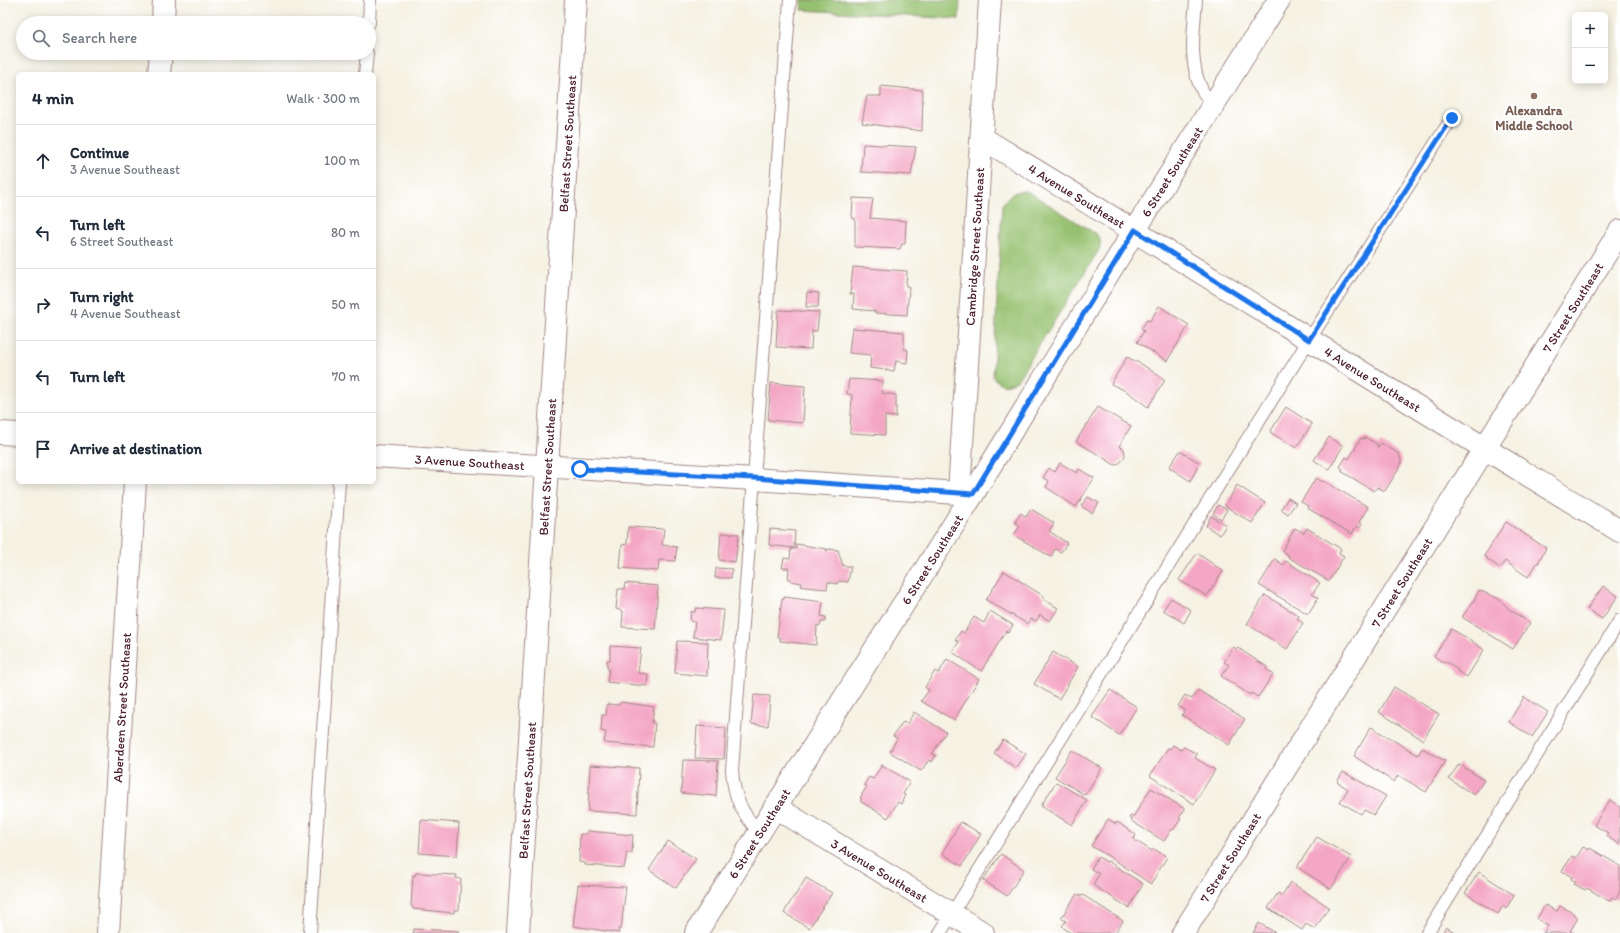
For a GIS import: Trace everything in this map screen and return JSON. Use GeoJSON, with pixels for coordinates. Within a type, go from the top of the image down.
{"type":"FeatureCollection","features":[{"type":"Feature","properties":{"kind":"street"},"geometry":{"type":"LineString","coordinates":[[163,16],[164,0]]}},
{"type":"Feature","properties":{"kind":"street","name":"Belfast Street Southeast"},"geometry":{"type":"LineString","coordinates":[[518,933],[576,0]]}},
{"type":"Feature","properties":{"kind":"street","name":"Cambridge Street Southeast"},"geometry":{"type":"LineString","coordinates":[[966,493],[982,138],[990,0]]}},
{"type":"Feature","properties":{"kind":"street","name":"6 Street Southeast"},"geometry":{"type":"LineString","coordinates":[[696,933],[775,807],[966,493],[1215,104],[1279,0]]}},
{"type":"Feature","properties":{"kind":"street"},"geometry":{"type":"LineString","coordinates":[[159,72],[160,60]]}},
{"type":"Feature","properties":{"kind":"street","name":"4 Avenue Southeast"},"geometry":{"type":"LineString","coordinates":[[982,138],[1135,230],[1483,449],[1620,531]]}},
{"type":"Feature","properties":{"kind":"street","name":"7 Street Southeast"},"geometry":{"type":"LineString","coordinates":[[1183,933],[1620,231]]}},
{"type":"Feature","properties":{"kind":"street"},"geometry":{"type":"LineString","coordinates":[[0,433],[16,434]]}},
{"type":"Feature","properties":{"kind":"street","name":"3 Avenue Southeast"},"geometry":{"type":"LineString","coordinates":[[376,456],[754,478],[966,493]]}},
{"type":"Feature","properties":{"kind":"street","name":"Aberdeen Street Southeast"},"geometry":{"type":"LineString","coordinates":[[108,933],[135,484]]}},
{"type":"Feature","properties":{"kind":"street","name":"3 Avenue Southeast"},"geometry":{"type":"LineString","coordinates":[[775,807],[983,933]]}},
{"type":"Feature","properties":{"kind":"lane"},"geometry":{"type":"LineString","coordinates":[[369,16],[370,0]]}},
{"type":"Feature","properties":{"kind":"lane"},"geometry":{"type":"LineString","coordinates":[[759,832],[747,819],[736,800],[732,770],[790,0]]}},
{"type":"Feature","properties":{"kind":"lane"},"geometry":{"type":"LineString","coordinates":[[1196,0],[1193,48],[1195,69],[1202,91],[1215,104]]}},
{"type":"Feature","properties":{"kind":"lane"},"geometry":{"type":"LineString","coordinates":[[365,72],[366,60]]}},
{"type":"Feature","properties":{"kind":"lane"},"geometry":{"type":"LineString","coordinates":[[940,933],[1309,340],[1452,118]]}},
{"type":"Feature","properties":{"kind":"lane"},"geometry":{"type":"LineString","coordinates":[[310,933],[339,484]]}},
{"type":"Feature","properties":{"kind":"lane"},"geometry":{"type":"LineString","coordinates":[[1427,933],[1620,620]]}},
{"type":"Feature","properties":{"kind":"green space"},"geometry":{"type":"Polygon","coordinates":[[[802,0],[960,0],[959,19],[802,10],[802,0]]]}},
{"type":"Feature","properties":{"kind":"green space"},"geometry":{"type":"Polygon","coordinates":[[[1020,191],[1027,191],[1096,234],[1100,239],[1100,243],[1099,250],[1018,379],[1008,384],[1001,384],[993,377],[1002,205],[1010,196],[1020,191]]]}},
{"type":"Feature","properties":{"kind":"building"},"geometry":{"type":"Polygon","coordinates":[[[881,86],[923,90],[922,131],[862,123],[867,96],[881,96],[881,86]]]}},
{"type":"Feature","properties":{"kind":"building"},"geometry":{"type":"Polygon","coordinates":[[[863,144],[916,147],[911,175],[861,172],[863,144]]]}},
{"type":"Feature","properties":{"kind":"building"},"geometry":{"type":"Polygon","coordinates":[[[853,198],[873,199],[870,218],[906,221],[905,244],[902,244],[900,249],[855,247],[855,218],[852,218],[853,198]]]}},
{"type":"Feature","properties":{"kind":"building"},"geometry":{"type":"Polygon","coordinates":[[[853,267],[907,271],[906,286],[909,287],[907,315],[875,313],[875,311],[853,309],[854,294],[850,294],[853,267]]]}},
{"type":"Feature","properties":{"kind":"building"},"geometry":{"type":"Polygon","coordinates":[[[807,292],[819,293],[818,307],[806,307],[807,292]]]}},
{"type":"Feature","properties":{"kind":"building"},"geometry":{"type":"Polygon","coordinates":[[[1159,306],[1189,325],[1167,361],[1137,342],[1144,331],[1141,329],[1147,320],[1150,321],[1159,306]]]}},
{"type":"Feature","properties":{"kind":"building"},"geometry":{"type":"Polygon","coordinates":[[[778,310],[819,312],[817,331],[812,331],[811,349],[776,347],[778,310]]]}},
{"type":"Feature","properties":{"kind":"building"},"geometry":{"type":"Polygon","coordinates":[[[852,328],[904,332],[904,349],[908,350],[907,363],[896,361],[894,371],[870,368],[871,355],[849,353],[852,328]]]}},
{"type":"Feature","properties":{"kind":"building"},"geometry":{"type":"Polygon","coordinates":[[[1127,357],[1143,365],[1165,380],[1148,407],[1126,391],[1111,384],[1127,357]]]}},
{"type":"Feature","properties":{"kind":"building"},"geometry":{"type":"Polygon","coordinates":[[[849,379],[883,381],[882,393],[896,395],[896,417],[885,416],[885,435],[850,433],[852,395],[847,394],[849,379]]]}},
{"type":"Feature","properties":{"kind":"building"},"geometry":{"type":"Polygon","coordinates":[[[771,383],[805,386],[803,423],[768,420],[771,383]]]}},
{"type":"Feature","properties":{"kind":"building"},"geometry":{"type":"Polygon","coordinates":[[[1098,407],[1131,426],[1119,446],[1124,449],[1125,456],[1119,464],[1115,465],[1076,441],[1098,407]]]}},
{"type":"Feature","properties":{"kind":"building"},"geometry":{"type":"Polygon","coordinates":[[[1286,407],[1312,424],[1296,448],[1270,432],[1286,407]]]}},
{"type":"Feature","properties":{"kind":"building"},"geometry":{"type":"Polygon","coordinates":[[[1329,437],[1343,446],[1329,470],[1314,460],[1329,437]]]}},
{"type":"Feature","properties":{"kind":"building"},"geometry":{"type":"Polygon","coordinates":[[[1365,437],[1378,445],[1377,447],[1381,443],[1399,454],[1401,465],[1385,491],[1377,487],[1374,491],[1341,471],[1343,469],[1340,467],[1346,457],[1349,459],[1361,438],[1364,439],[1365,437]]]}},
{"type":"Feature","properties":{"kind":"building"},"geometry":{"type":"Polygon","coordinates":[[[1180,451],[1200,463],[1190,481],[1169,467],[1180,451]]]}},
{"type":"Feature","properties":{"kind":"building"},"geometry":{"type":"Polygon","coordinates":[[[1060,463],[1077,473],[1079,469],[1094,478],[1076,507],[1046,487],[1049,481],[1043,478],[1049,468],[1055,472],[1060,463]]]}},
{"type":"Feature","properties":{"kind":"building"},"geometry":{"type":"Polygon","coordinates":[[[1316,478],[1323,482],[1324,481],[1368,507],[1359,522],[1362,524],[1359,528],[1356,526],[1352,534],[1307,508],[1308,506],[1301,502],[1316,478]]]}},
{"type":"Feature","properties":{"kind":"building"},"geometry":{"type":"Polygon","coordinates":[[[1237,485],[1265,503],[1252,523],[1225,506],[1237,485]]]}},
{"type":"Feature","properties":{"kind":"building"},"geometry":{"type":"Polygon","coordinates":[[[1088,497],[1099,503],[1092,513],[1081,506],[1088,497]]]}},
{"type":"Feature","properties":{"kind":"building"},"geometry":{"type":"Polygon","coordinates":[[[1288,498],[1296,503],[1288,514],[1281,509],[1288,498]]]}},
{"type":"Feature","properties":{"kind":"building"},"geometry":{"type":"Polygon","coordinates":[[[1218,505],[1227,510],[1221,519],[1213,514],[1218,505]]]}},
{"type":"Feature","properties":{"kind":"building"},"geometry":{"type":"Polygon","coordinates":[[[1031,509],[1054,523],[1049,531],[1067,543],[1061,552],[1055,549],[1051,557],[1014,535],[1020,526],[1015,522],[1021,513],[1026,517],[1031,509]]]}},
{"type":"Feature","properties":{"kind":"building"},"geometry":{"type":"Polygon","coordinates":[[[1211,516],[1226,525],[1220,535],[1206,526],[1211,516]]]}},
{"type":"Feature","properties":{"kind":"building"},"geometry":{"type":"Polygon","coordinates":[[[1506,522],[1546,548],[1539,563],[1538,562],[1528,577],[1505,561],[1500,568],[1484,556],[1506,522]]]}},
{"type":"Feature","properties":{"kind":"building"},"geometry":{"type":"Polygon","coordinates":[[[628,527],[664,529],[662,545],[677,547],[675,561],[659,560],[658,571],[620,568],[622,545],[627,544],[628,527]]]}},
{"type":"Feature","properties":{"kind":"building"},"geometry":{"type":"Polygon","coordinates":[[[1295,528],[1304,533],[1307,528],[1341,549],[1339,553],[1344,556],[1329,581],[1288,557],[1289,555],[1282,551],[1295,528]]]}},
{"type":"Feature","properties":{"kind":"building"},"geometry":{"type":"Polygon","coordinates":[[[770,529],[795,531],[794,548],[769,545],[770,529]]]}},
{"type":"Feature","properties":{"kind":"building"},"geometry":{"type":"Polygon","coordinates":[[[721,533],[739,534],[735,562],[719,560],[721,533]]]}},
{"type":"Feature","properties":{"kind":"building"},"geometry":{"type":"Polygon","coordinates":[[[796,544],[827,549],[826,551],[829,549],[838,550],[843,566],[851,566],[848,582],[839,581],[837,584],[828,582],[827,589],[801,586],[802,583],[788,579],[789,568],[782,568],[784,558],[790,559],[791,549],[796,549],[796,544]]]}},
{"type":"Feature","properties":{"kind":"building"},"geometry":{"type":"Polygon","coordinates":[[[1197,553],[1223,571],[1207,596],[1179,580],[1197,553]]]}},
{"type":"Feature","properties":{"kind":"building"},"geometry":{"type":"Polygon","coordinates":[[[1275,559],[1283,565],[1286,561],[1320,583],[1312,594],[1318,598],[1308,614],[1259,585],[1275,559]]]}},
{"type":"Feature","properties":{"kind":"building"},"geometry":{"type":"Polygon","coordinates":[[[716,568],[732,569],[731,578],[715,578],[716,568]]]}},
{"type":"Feature","properties":{"kind":"building"},"geometry":{"type":"Polygon","coordinates":[[[1004,571],[1045,597],[1043,599],[1058,608],[1050,621],[1040,615],[1036,621],[1031,619],[1028,624],[986,600],[1004,571]]]}},
{"type":"Feature","properties":{"kind":"building"},"geometry":{"type":"Polygon","coordinates":[[[625,583],[658,586],[655,629],[622,627],[623,611],[616,609],[618,589],[624,589],[625,583]]]}},
{"type":"Feature","properties":{"kind":"building"},"geometry":{"type":"Polygon","coordinates":[[[1603,586],[1618,596],[1602,619],[1587,609],[1603,586]]]}},
{"type":"Feature","properties":{"kind":"building"},"geometry":{"type":"Polygon","coordinates":[[[1479,590],[1499,599],[1509,609],[1530,623],[1513,649],[1462,617],[1473,602],[1479,590]]]}},
{"type":"Feature","properties":{"kind":"building"},"geometry":{"type":"Polygon","coordinates":[[[1265,595],[1299,616],[1297,619],[1303,623],[1287,649],[1247,624],[1265,595]]]}},
{"type":"Feature","properties":{"kind":"building"},"geometry":{"type":"Polygon","coordinates":[[[784,597],[823,602],[821,616],[826,617],[825,622],[821,622],[820,626],[817,625],[816,645],[780,641],[780,638],[777,637],[782,598],[784,599],[784,597]]]}},
{"type":"Feature","properties":{"kind":"building"},"geometry":{"type":"Polygon","coordinates":[[[1171,598],[1191,610],[1184,623],[1163,610],[1171,598]]]}},
{"type":"Feature","properties":{"kind":"building"},"geometry":{"type":"Polygon","coordinates":[[[696,608],[724,610],[721,640],[693,637],[695,622],[690,621],[691,612],[695,612],[696,608]]]}},
{"type":"Feature","properties":{"kind":"building"},"geometry":{"type":"Polygon","coordinates":[[[990,611],[1013,625],[1008,633],[1006,631],[981,671],[952,652],[959,642],[955,640],[961,631],[964,633],[974,617],[984,623],[990,611]]]}},
{"type":"Feature","properties":{"kind":"building"},"geometry":{"type":"Polygon","coordinates":[[[1451,629],[1469,639],[1484,650],[1467,677],[1457,671],[1458,670],[1452,665],[1444,661],[1443,662],[1434,656],[1451,629]]]}},
{"type":"Feature","properties":{"kind":"building"},"geometry":{"type":"Polygon","coordinates":[[[677,641],[708,642],[707,676],[675,673],[677,641]]]}},
{"type":"Feature","properties":{"kind":"building"},"geometry":{"type":"Polygon","coordinates":[[[610,646],[641,648],[638,673],[648,674],[647,686],[607,682],[609,669],[607,668],[607,660],[610,660],[610,646]]]}},
{"type":"Feature","properties":{"kind":"building"},"geometry":{"type":"Polygon","coordinates":[[[1233,647],[1238,648],[1267,667],[1266,669],[1273,674],[1258,697],[1251,693],[1250,695],[1221,676],[1229,665],[1224,662],[1233,647]]]}},
{"type":"Feature","properties":{"kind":"building"},"geometry":{"type":"Polygon","coordinates":[[[1053,652],[1078,667],[1059,699],[1034,684],[1053,652]]]}},
{"type":"Feature","properties":{"kind":"building"},"geometry":{"type":"Polygon","coordinates":[[[947,659],[979,679],[954,720],[921,701],[929,690],[925,687],[935,671],[939,673],[947,659]]]}},
{"type":"Feature","properties":{"kind":"building"},"geometry":{"type":"Polygon","coordinates":[[[1394,687],[1439,714],[1423,740],[1379,712],[1394,687]]]}},
{"type":"Feature","properties":{"kind":"building"},"geometry":{"type":"Polygon","coordinates":[[[1110,690],[1137,707],[1119,735],[1092,717],[1110,690]]]}},
{"type":"Feature","properties":{"kind":"building"},"geometry":{"type":"Polygon","coordinates":[[[1198,690],[1245,719],[1229,745],[1182,715],[1185,710],[1178,706],[1185,695],[1192,699],[1198,690]]]}},
{"type":"Feature","properties":{"kind":"building"},"geometry":{"type":"Polygon","coordinates":[[[754,695],[770,696],[768,726],[751,724],[754,695]]]}},
{"type":"Feature","properties":{"kind":"building"},"geometry":{"type":"Polygon","coordinates":[[[1524,697],[1548,712],[1532,737],[1509,722],[1524,697]]]}},
{"type":"Feature","properties":{"kind":"building"},"geometry":{"type":"Polygon","coordinates":[[[621,702],[654,707],[652,723],[655,723],[653,747],[604,743],[606,732],[601,731],[602,715],[606,715],[607,704],[619,705],[621,702]]]}},
{"type":"Feature","properties":{"kind":"building"},"geometry":{"type":"Polygon","coordinates":[[[914,712],[946,732],[932,754],[936,755],[932,762],[929,760],[921,771],[890,752],[897,738],[893,736],[903,722],[907,724],[914,712]]]}},
{"type":"Feature","properties":{"kind":"building"},"geometry":{"type":"Polygon","coordinates":[[[697,726],[726,728],[724,759],[695,758],[697,726]]]}},
{"type":"Feature","properties":{"kind":"building"},"geometry":{"type":"Polygon","coordinates":[[[1371,727],[1418,755],[1422,748],[1445,761],[1426,792],[1398,775],[1394,782],[1354,756],[1371,727]]]}},
{"type":"Feature","properties":{"kind":"building"},"geometry":{"type":"Polygon","coordinates":[[[1003,740],[1026,754],[1016,768],[994,753],[1003,740]]]}},
{"type":"Feature","properties":{"kind":"building"},"geometry":{"type":"Polygon","coordinates":[[[1173,745],[1181,750],[1184,747],[1197,754],[1195,758],[1215,770],[1194,804],[1150,776],[1168,748],[1170,749],[1173,745]]]}},
{"type":"Feature","properties":{"kind":"building"},"geometry":{"type":"Polygon","coordinates":[[[1072,750],[1102,768],[1085,795],[1055,777],[1072,750]]]}},
{"type":"Feature","properties":{"kind":"building"},"geometry":{"type":"Polygon","coordinates":[[[683,760],[718,761],[716,796],[681,793],[683,760]]]}},
{"type":"Feature","properties":{"kind":"building"},"geometry":{"type":"Polygon","coordinates":[[[1459,764],[1484,780],[1474,795],[1449,779],[1459,764]]]}},
{"type":"Feature","properties":{"kind":"building"},"geometry":{"type":"Polygon","coordinates":[[[590,765],[639,768],[637,814],[588,811],[590,765]]]}},
{"type":"Feature","properties":{"kind":"building"},"geometry":{"type":"Polygon","coordinates":[[[882,765],[910,782],[903,794],[905,795],[901,804],[898,802],[888,818],[860,801],[862,799],[860,798],[867,786],[864,785],[869,777],[873,779],[882,765]]]}},
{"type":"Feature","properties":{"kind":"building"},"geometry":{"type":"Polygon","coordinates":[[[1343,772],[1386,796],[1374,815],[1364,810],[1361,814],[1340,802],[1348,789],[1337,782],[1343,772]]]}},
{"type":"Feature","properties":{"kind":"building"},"geometry":{"type":"Polygon","coordinates":[[[1056,782],[1087,800],[1072,825],[1041,806],[1056,782]]]}},
{"type":"Feature","properties":{"kind":"building"},"geometry":{"type":"Polygon","coordinates":[[[1151,788],[1185,809],[1179,818],[1181,819],[1164,841],[1131,821],[1132,820],[1129,818],[1131,816],[1133,817],[1151,788]]]}},
{"type":"Feature","properties":{"kind":"building"},"geometry":{"type":"Polygon","coordinates":[[[1610,800],[1620,807],[1620,845],[1606,836],[1608,833],[1594,825],[1610,800]]]}},
{"type":"Feature","properties":{"kind":"building"},"geometry":{"type":"Polygon","coordinates":[[[1108,819],[1116,824],[1117,822],[1136,835],[1133,839],[1152,851],[1154,849],[1167,857],[1151,884],[1091,846],[1108,819]]]}},
{"type":"Feature","properties":{"kind":"building"},"geometry":{"type":"Polygon","coordinates":[[[421,820],[459,823],[457,856],[419,853],[421,820]]]}},
{"type":"Feature","properties":{"kind":"building"},"geometry":{"type":"Polygon","coordinates":[[[961,822],[981,834],[962,866],[942,853],[961,822]]]}},
{"type":"Feature","properties":{"kind":"building"},"geometry":{"type":"Polygon","coordinates":[[[587,831],[633,835],[632,853],[627,853],[624,868],[585,865],[585,863],[579,862],[580,834],[587,834],[587,831]]]}},
{"type":"Feature","properties":{"kind":"building"},"geometry":{"type":"Polygon","coordinates":[[[1317,837],[1351,857],[1331,889],[1297,867],[1317,837]]]}},
{"type":"Feature","properties":{"kind":"building"},"geometry":{"type":"Polygon","coordinates":[[[668,841],[696,859],[676,888],[649,870],[668,841]]]}},
{"type":"Feature","properties":{"kind":"building"},"geometry":{"type":"Polygon","coordinates":[[[1583,847],[1589,850],[1590,848],[1620,866],[1620,892],[1616,899],[1612,897],[1609,901],[1587,888],[1585,890],[1574,884],[1576,882],[1571,879],[1572,877],[1562,871],[1572,856],[1576,858],[1583,847]]]}},
{"type":"Feature","properties":{"kind":"building"},"geometry":{"type":"Polygon","coordinates":[[[1001,854],[1024,870],[1007,896],[983,880],[1001,854]]]}},
{"type":"Feature","properties":{"kind":"building"},"geometry":{"type":"Polygon","coordinates":[[[1098,857],[1107,862],[1108,861],[1143,884],[1129,908],[1093,885],[1099,874],[1091,869],[1098,857]]]}},
{"type":"Feature","properties":{"kind":"building"},"geometry":{"type":"Polygon","coordinates":[[[1479,872],[1514,895],[1506,909],[1503,906],[1498,914],[1465,893],[1479,872]]]}},
{"type":"Feature","properties":{"kind":"building"},"geometry":{"type":"Polygon","coordinates":[[[416,873],[457,875],[456,878],[461,879],[459,910],[454,910],[454,913],[413,909],[411,906],[413,875],[415,876],[416,873]]]}},
{"type":"Feature","properties":{"kind":"building"},"geometry":{"type":"Polygon","coordinates":[[[806,878],[832,893],[809,928],[784,913],[806,878]]]}},
{"type":"Feature","properties":{"kind":"building"},"geometry":{"type":"Polygon","coordinates":[[[1290,882],[1329,907],[1315,929],[1306,924],[1302,930],[1268,908],[1278,893],[1282,896],[1290,882]]]}},
{"type":"Feature","properties":{"kind":"building"},"geometry":{"type":"Polygon","coordinates":[[[578,885],[626,887],[621,929],[618,929],[619,933],[573,926],[578,885]]]}},
{"type":"Feature","properties":{"kind":"building"},"geometry":{"type":"Polygon","coordinates":[[[1077,894],[1081,896],[1083,895],[1123,921],[1115,933],[1071,933],[1062,926],[1066,921],[1061,918],[1077,894]]]}},
{"type":"Feature","properties":{"kind":"building"},"geometry":{"type":"Polygon","coordinates":[[[1545,905],[1557,911],[1560,906],[1572,912],[1578,918],[1570,931],[1574,933],[1543,933],[1548,926],[1537,919],[1545,905]]]}},
{"type":"Feature","properties":{"kind":"building"},"geometry":{"type":"Polygon","coordinates":[[[1259,923],[1276,933],[1253,933],[1259,923]]]}},
{"type":"Feature","properties":{"kind":"building"},"geometry":{"type":"Polygon","coordinates":[[[1446,927],[1456,933],[1442,933],[1446,927]]]}},
{"type":"Feature","properties":{"kind":"building"},"geometry":{"type":"Polygon","coordinates":[[[414,929],[459,931],[458,933],[413,933],[414,929]]]}},
{"type":"Feature","properties":{"kind":"place","name":"Alexandra Middle School"},"geometry":{"type":"Point","coordinates":[1534,96]}},
{"type":"Feature","properties":{"kind":"route"},"geometry":{"type":"LineString","coordinates":[[580,469],[754,478],[973,494],[1135,230],[1309,340],[1452,118]]}}]}
